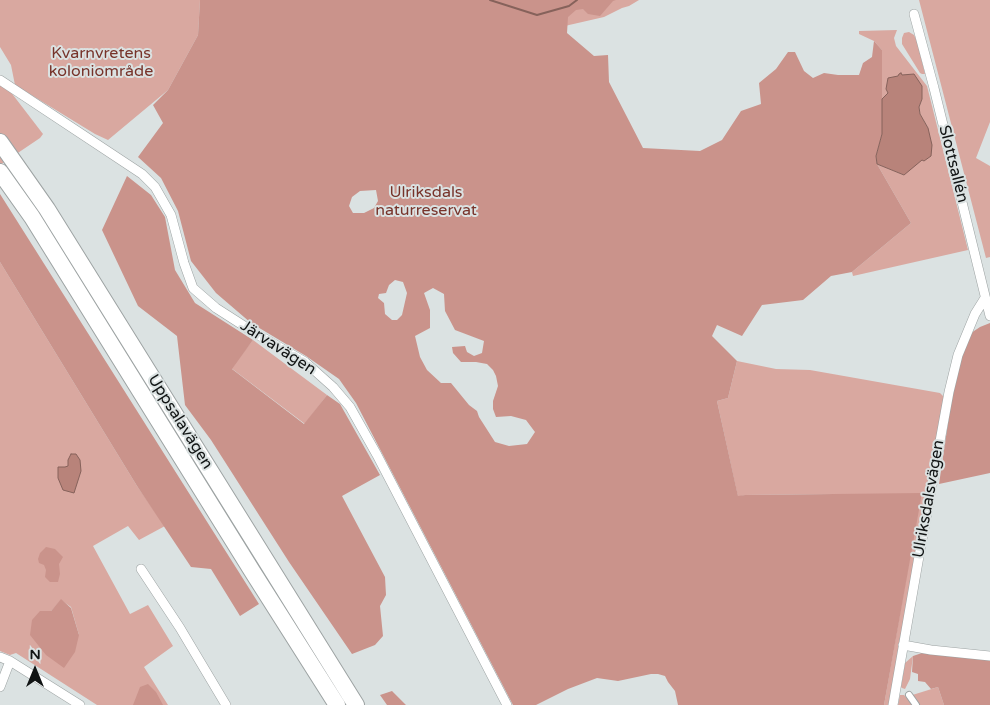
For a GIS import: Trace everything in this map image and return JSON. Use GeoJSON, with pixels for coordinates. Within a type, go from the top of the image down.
{"type":"FeatureCollection","features":[{"type":"Feature","properties":{"kind":"highway","name":"Uppsalavägen"},"geometry":{"type":"LineString","coordinates":[[0,142],[47,209],[356,705]]}},
{"type":"Feature","properties":{"kind":"highway","name":"Uppsalavägen"},"geometry":{"type":"LineString","coordinates":[[0,172],[32,217],[252,571],[338,705]]}},
{"type":"Feature","properties":{"kind":"street","name":"Slottsallén"},"geometry":{"type":"LineString","coordinates":[[914,14],[990,316]]}},
{"type":"Feature","properties":{"kind":"street","name":"Järvavägen"},"geometry":{"type":"LineString","coordinates":[[0,80],[142,174],[155,187],[171,215],[193,288],[216,308],[305,362],[333,387],[350,407],[508,705]]}},
{"type":"Feature","properties":{"kind":"street","name":"Ulriksdalsvägen"},"geometry":{"type":"LineString","coordinates":[[893,705],[949,392],[958,355],[975,314],[985,298]]}},
{"type":"Feature","properties":{"kind":"street"},"geometry":{"type":"LineString","coordinates":[[141,569],[180,628],[226,705]]}},
{"type":"Feature","properties":{"kind":"street"},"geometry":{"type":"LineString","coordinates":[[903,645],[990,656]]}},
{"type":"Feature","properties":{"kind":"street"},"geometry":{"type":"LineString","coordinates":[[0,657],[10,661],[74,703]]}},
{"type":"Feature","properties":{"kind":"street"},"geometry":{"type":"LineString","coordinates":[[0,687],[10,661]]}},
{"type":"Feature","properties":{"kind":"street"},"geometry":{"type":"LineString","coordinates":[[909,696],[916,705]]}},
{"type":"Feature","properties":{"kind":"green space","name":"Kvarnvretens koloniområde"},"geometry":{"type":"Polygon","coordinates":[[[0,0],[200,0],[198,35],[168,90],[108,140],[15,85],[11,65],[0,47],[0,0]]]}},
{"type":"Feature","properties":{"kind":"green space","name":"Ulriksdals naturreservat"},"geometry":{"type":"Polygon","coordinates":[[[200,0],[616,0],[600,16],[588,14],[583,9],[576,10],[568,17],[567,33],[594,56],[608,55],[609,82],[643,148],[700,151],[722,140],[741,111],[761,104],[759,83],[776,69],[788,52],[795,52],[804,71],[813,78],[824,73],[859,75],[863,63],[872,57],[874,41],[882,50],[882,134],[876,156],[877,164],[911,223],[852,272],[831,276],[803,300],[762,305],[742,336],[717,325],[712,336],[737,361],[728,398],[717,401],[738,496],[922,493],[884,705],[678,705],[675,691],[665,676],[651,674],[618,681],[597,678],[568,689],[536,705],[513,705],[356,403],[339,379],[306,356],[251,323],[216,293],[191,261],[178,211],[161,178],[138,157],[163,123],[153,105],[168,90],[198,35],[200,0]],[[376,190],[360,191],[352,197],[349,206],[353,213],[364,213],[374,208],[378,201],[376,190]],[[395,280],[389,285],[386,293],[379,294],[378,298],[384,303],[385,314],[392,320],[397,320],[402,315],[407,293],[403,282],[395,280]],[[433,288],[424,293],[430,310],[430,328],[415,336],[420,357],[427,370],[441,383],[451,383],[469,405],[477,411],[495,442],[509,446],[527,444],[535,432],[526,420],[511,416],[496,417],[493,401],[498,386],[493,370],[487,364],[461,362],[453,353],[452,347],[465,346],[467,352],[474,356],[482,353],[484,341],[455,330],[445,311],[444,294],[433,288]]]}},
{"type":"Feature","properties":{"kind":"green space"},"geometry":{"type":"Polygon","coordinates":[[[450,0],[639,0],[604,17],[556,28],[450,0]]]}},
{"type":"Feature","properties":{"kind":"green space"},"geometry":{"type":"Polygon","coordinates":[[[919,0],[990,0],[990,122],[976,158],[990,166],[990,257],[986,258],[919,0]]]}},
{"type":"Feature","properties":{"kind":"green space"},"geometry":{"type":"Polygon","coordinates":[[[897,30],[894,38],[896,46],[927,86],[968,250],[853,276],[852,272],[911,223],[877,164],[904,175],[928,128],[920,114],[919,107],[922,99],[902,75],[898,76],[882,99],[882,50],[874,41],[859,34],[859,31],[897,30]]]}},
{"type":"Feature","properties":{"kind":"green space"},"geometry":{"type":"Polygon","coordinates":[[[909,32],[914,35],[917,41],[925,74],[920,73],[902,44],[904,33],[909,32]]]}},
{"type":"Feature","properties":{"kind":"green space"},"geometry":{"type":"Polygon","coordinates":[[[0,78],[43,134],[0,165],[0,78]]]}},
{"type":"Feature","properties":{"kind":"green space"},"geometry":{"type":"Polygon","coordinates":[[[127,176],[151,195],[165,217],[175,270],[195,303],[253,340],[232,369],[304,424],[327,395],[340,404],[380,475],[342,496],[385,577],[386,595],[380,606],[383,636],[375,645],[352,654],[289,562],[211,440],[185,405],[177,336],[138,306],[102,230],[127,176]]]}},
{"type":"Feature","properties":{"kind":"green space"},"geometry":{"type":"Polygon","coordinates":[[[0,194],[259,604],[240,616],[211,569],[191,567],[137,486],[0,262],[0,194]]]}},
{"type":"Feature","properties":{"kind":"green space"},"geometry":{"type":"Polygon","coordinates":[[[0,262],[137,486],[165,526],[139,540],[128,526],[93,546],[130,614],[148,605],[173,646],[144,667],[168,705],[97,705],[16,653],[10,655],[0,651],[0,262]],[[61,600],[51,611],[40,611],[79,635],[71,607],[61,600]]]}},
{"type":"Feature","properties":{"kind":"green space"},"geometry":{"type":"Polygon","coordinates":[[[990,323],[990,473],[939,484],[952,396],[961,355],[971,333],[990,323]]]}},
{"type":"Feature","properties":{"kind":"green space"},"geometry":{"type":"Polygon","coordinates":[[[253,340],[327,395],[305,424],[231,368],[253,340]]]}},
{"type":"Feature","properties":{"kind":"green space"},"geometry":{"type":"Polygon","coordinates":[[[737,361],[776,369],[810,370],[940,393],[944,397],[889,705],[884,705],[910,556],[831,494],[745,495],[738,497],[717,401],[728,398],[737,361]]]}},
{"type":"Feature","properties":{"kind":"green space"},"geometry":{"type":"Polygon","coordinates":[[[46,547],[55,549],[63,557],[59,564],[60,574],[58,582],[50,582],[45,577],[46,570],[44,565],[39,563],[40,553],[46,547]]]}},
{"type":"Feature","properties":{"kind":"green space"},"geometry":{"type":"Polygon","coordinates":[[[61,599],[71,608],[79,635],[75,652],[64,668],[46,655],[30,635],[32,620],[40,611],[51,611],[61,599]]]}},
{"type":"Feature","properties":{"kind":"green space"},"geometry":{"type":"Polygon","coordinates":[[[922,653],[990,659],[990,705],[944,705],[938,687],[931,689],[925,682],[918,681],[918,674],[912,672],[913,656],[922,653]]]}},
{"type":"Feature","properties":{"kind":"green space"},"geometry":{"type":"Polygon","coordinates":[[[913,656],[910,679],[905,689],[901,687],[905,663],[913,656]]]}},
{"type":"Feature","properties":{"kind":"green space"},"geometry":{"type":"Polygon","coordinates":[[[148,684],[156,692],[163,705],[133,705],[140,687],[148,684]]]}},
{"type":"Feature","properties":{"kind":"green space"},"geometry":{"type":"Polygon","coordinates":[[[938,687],[944,705],[898,705],[900,695],[906,697],[938,687]]]}},
{"type":"Feature","properties":{"kind":"green space"},"geometry":{"type":"Polygon","coordinates":[[[392,691],[406,705],[387,705],[380,695],[392,691]]]}},
{"type":"Feature","properties":{"kind":"shaded area"},"geometry":{"type":"Polygon","coordinates":[[[901,73],[902,75],[914,74],[922,86],[920,114],[928,128],[932,145],[931,156],[924,161],[922,160],[904,175],[877,164],[876,156],[882,134],[882,99],[888,93],[886,89],[888,78],[898,76],[901,73]]]}},
{"type":"Feature","properties":{"kind":"shaded area"},"geometry":{"type":"Polygon","coordinates":[[[71,454],[76,454],[80,460],[81,471],[74,493],[63,490],[58,478],[58,467],[68,466],[71,454]]]}},
{"type":"Feature","properties":{"kind":"waterway"},"geometry":{"type":"LineString","coordinates":[[490,0],[537,15],[569,6],[577,0]]}}]}
